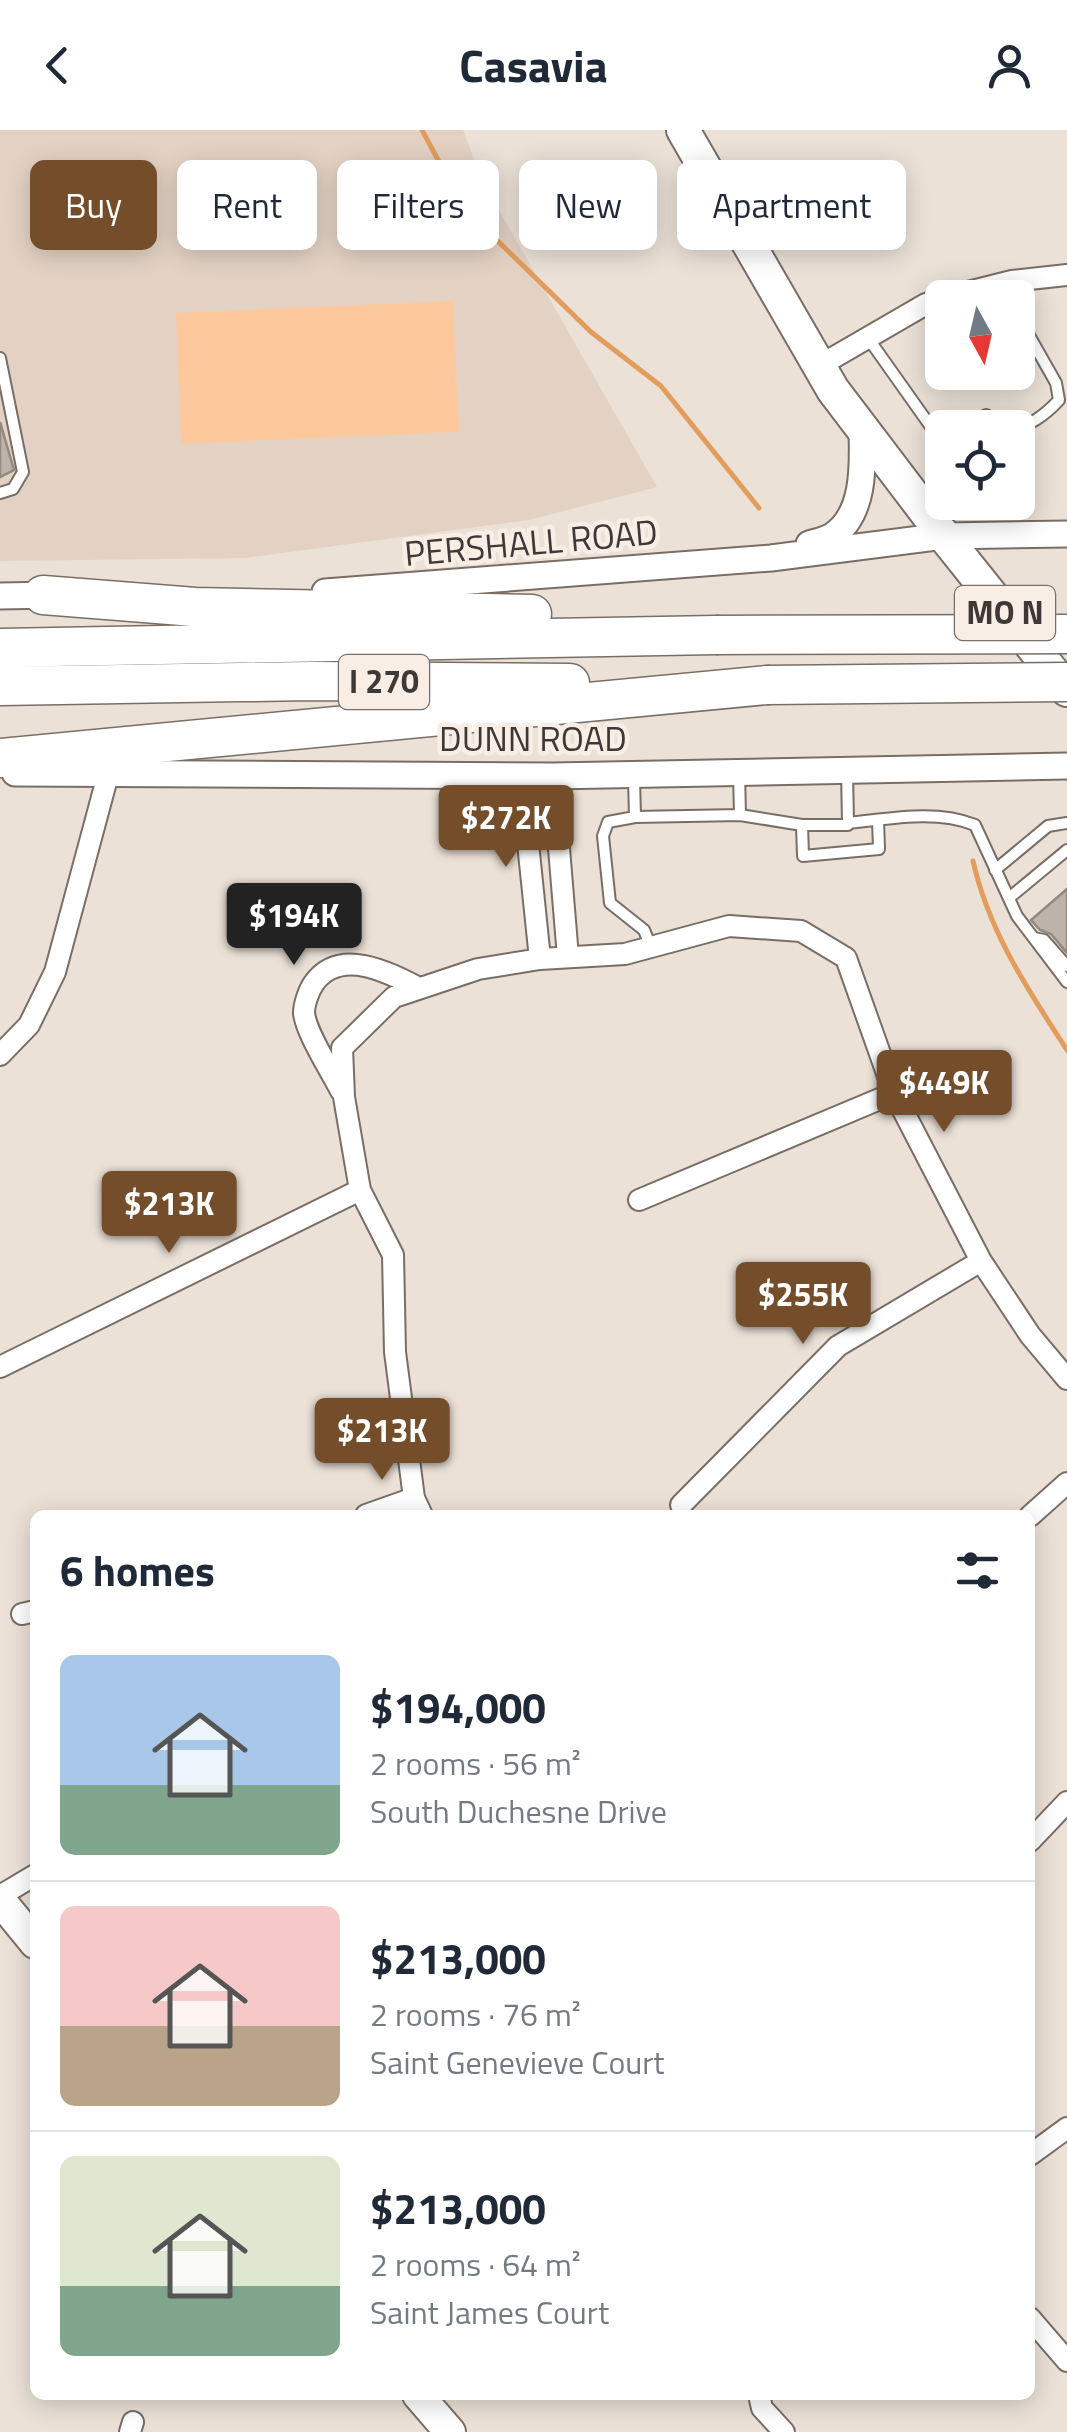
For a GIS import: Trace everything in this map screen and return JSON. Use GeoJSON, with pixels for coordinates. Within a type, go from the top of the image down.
{"type":"FeatureCollection","features":[{"type":"Feature","properties":{"kind":"highway"},"geometry":{"type":"LineString","coordinates":[[43,595],[195,607],[668,616],[716,635]]}},
{"type":"Feature","properties":{"kind":"highway","name":"I 270"},"geometry":{"type":"LineString","coordinates":[[0,648],[716,635],[1067,634]]}},
{"type":"Feature","properties":{"kind":"highway","name":"I 270"},"geometry":{"type":"LineString","coordinates":[[0,686],[1067,682]]}},
{"type":"Feature","properties":{"kind":"highway"},"geometry":{"type":"LineString","coordinates":[[0,758],[768,685]]}},
{"type":"Feature","properties":{"kind":"main road","name":"MO N"},"geometry":{"type":"LineString","coordinates":[[683,130],[819,366],[862,431],[1067,690]]}},
{"type":"Feature","properties":{"kind":"main road"},"geometry":{"type":"LineString","coordinates":[[0,1898],[30,1937]]}},
{"type":"Feature","properties":{"kind":"main road"},"geometry":{"type":"LineString","coordinates":[[422,2400],[450,2432]]}},
{"type":"Feature","properties":{"kind":"street"},"geometry":{"type":"LineString","coordinates":[[1035,283],[1067,275]]}},
{"type":"Feature","properties":{"kind":"street"},"geometry":{"type":"LineString","coordinates":[[819,366],[925,308]]}},
{"type":"Feature","properties":{"kind":"street"},"geometry":{"type":"LineString","coordinates":[[771,558],[833,536],[854,508],[863,474],[862,431]]}},
{"type":"Feature","properties":{"kind":"street","name":"PERSHALL ROAD"},"geometry":{"type":"LineString","coordinates":[[0,596],[367,592],[771,558],[944,536],[1067,534]]}},
{"type":"Feature","properties":{"kind":"street","name":"DUNN ROAD"},"geometry":{"type":"LineString","coordinates":[[0,773],[634,776],[1067,766]]}},
{"type":"Feature","properties":{"kind":"street"},"geometry":{"type":"LineString","coordinates":[[0,1056],[29,1025],[55,972],[109,772]]}},
{"type":"Feature","properties":{"kind":"street"},"geometry":{"type":"LineString","coordinates":[[521,776],[540,959]]}},
{"type":"Feature","properties":{"kind":"street"},"geometry":{"type":"LineString","coordinates":[[553,776],[568,957]]}},
{"type":"Feature","properties":{"kind":"street"},"geometry":{"type":"LineString","coordinates":[[418,1506],[395,1352],[393,1255],[360,1190],[344,1097],[342,1048],[394,997],[478,969],[540,959],[625,954],[730,926],[801,931],[846,958],[894,1094],[981,1261],[1030,1336],[1067,1379]]}},
{"type":"Feature","properties":{"kind":"street"},"geometry":{"type":"LineString","coordinates":[[344,1097],[304,1012],[310,988],[325,970],[348,964],[384,970],[419,988]]}},
{"type":"Feature","properties":{"kind":"street"},"geometry":{"type":"LineString","coordinates":[[639,1200],[894,1094]]}},
{"type":"Feature","properties":{"kind":"street"},"geometry":{"type":"LineString","coordinates":[[0,1367],[360,1190]]}},
{"type":"Feature","properties":{"kind":"street"},"geometry":{"type":"LineString","coordinates":[[682,1505],[838,1346],[981,1261]]}},
{"type":"Feature","properties":{"kind":"street"},"geometry":{"type":"LineString","coordinates":[[1035,1512],[1063,1492]]}},
{"type":"Feature","properties":{"kind":"street"},"geometry":{"type":"LineString","coordinates":[[1035,1837],[1067,1802]]}},
{"type":"Feature","properties":{"kind":"street"},"geometry":{"type":"LineString","coordinates":[[0,1898],[30,1878]]}},
{"type":"Feature","properties":{"kind":"street"},"geometry":{"type":"LineString","coordinates":[[1035,2151],[1067,2128]]}},
{"type":"Feature","properties":{"kind":"street"},"geometry":{"type":"LineString","coordinates":[[1035,2324],[1067,2361]]}},
{"type":"Feature","properties":{"kind":"street"},"geometry":{"type":"LineString","coordinates":[[758,2400],[784,2432]]}},
{"type":"Feature","properties":{"kind":"lane"},"geometry":{"type":"LineString","coordinates":[[868,338],[925,414]]}},
{"type":"Feature","properties":{"kind":"lane"},"geometry":{"type":"LineString","coordinates":[[1035,346],[1056,383],[1059,400],[1035,419]]}},
{"type":"Feature","properties":{"kind":"lane"},"geometry":{"type":"LineString","coordinates":[[0,358],[23,472],[13,489],[0,493]]}},
{"type":"Feature","properties":{"kind":"lane"},"geometry":{"type":"LineString","coordinates":[[847,770],[848,826]]}},
{"type":"Feature","properties":{"kind":"lane"},"geometry":{"type":"LineString","coordinates":[[739,772],[740,815]]}},
{"type":"Feature","properties":{"kind":"lane"},"geometry":{"type":"LineString","coordinates":[[634,776],[635,816]]}},
{"type":"Feature","properties":{"kind":"lane"},"geometry":{"type":"LineString","coordinates":[[651,947],[644,930],[610,903],[603,836],[608,822],[635,816],[740,815],[802,825],[848,826],[878,820],[955,817],[975,824],[1008,898],[1067,982]]}},
{"type":"Feature","properties":{"kind":"lane"},"geometry":{"type":"LineString","coordinates":[[802,825],[804,856],[879,850],[878,820]]}},
{"type":"Feature","properties":{"kind":"lane"},"geometry":{"type":"LineString","coordinates":[[995,870],[1048,826],[1067,824]]}},
{"type":"Feature","properties":{"kind":"lane"},"geometry":{"type":"LineString","coordinates":[[1008,898],[1067,850]]}},
{"type":"Feature","properties":{"kind":"lane"},"geometry":{"type":"LineString","coordinates":[[1033,938],[1044,940],[1067,966]]}},
{"type":"Feature","properties":{"kind":"shaded area"},"geometry":{"type":"Polygon","coordinates":[[[0,130],[463,130],[475,160],[337,160],[337,250],[499,250],[499,210],[657,487],[529,520],[245,558],[0,561],[0,130]]]}},
{"type":"Feature","properties":{"kind":"shaded area"},"geometry":{"type":"Polygon","coordinates":[[[453,301],[459,432],[181,444],[176,313],[453,301]]]}},
{"type":"Feature","properties":{"kind":"building"},"geometry":{"type":"Polygon","coordinates":[[[0,422],[14,470],[0,477],[0,422]]]}},
{"type":"Feature","properties":{"kind":"building"},"geometry":{"type":"Polygon","coordinates":[[[1067,889],[1067,953],[1051,934],[1040,930],[1031,920],[1067,889]]]}},
{"type":"Feature","properties":{"kind":"waterway"},"geometry":{"type":"LineString","coordinates":[[422,130],[464,208],[591,332],[661,386],[759,508]]}},
{"type":"Feature","properties":{"kind":"waterway"},"geometry":{"type":"LineString","coordinates":[[973,861],[999,936],[1067,1050]]}}]}
